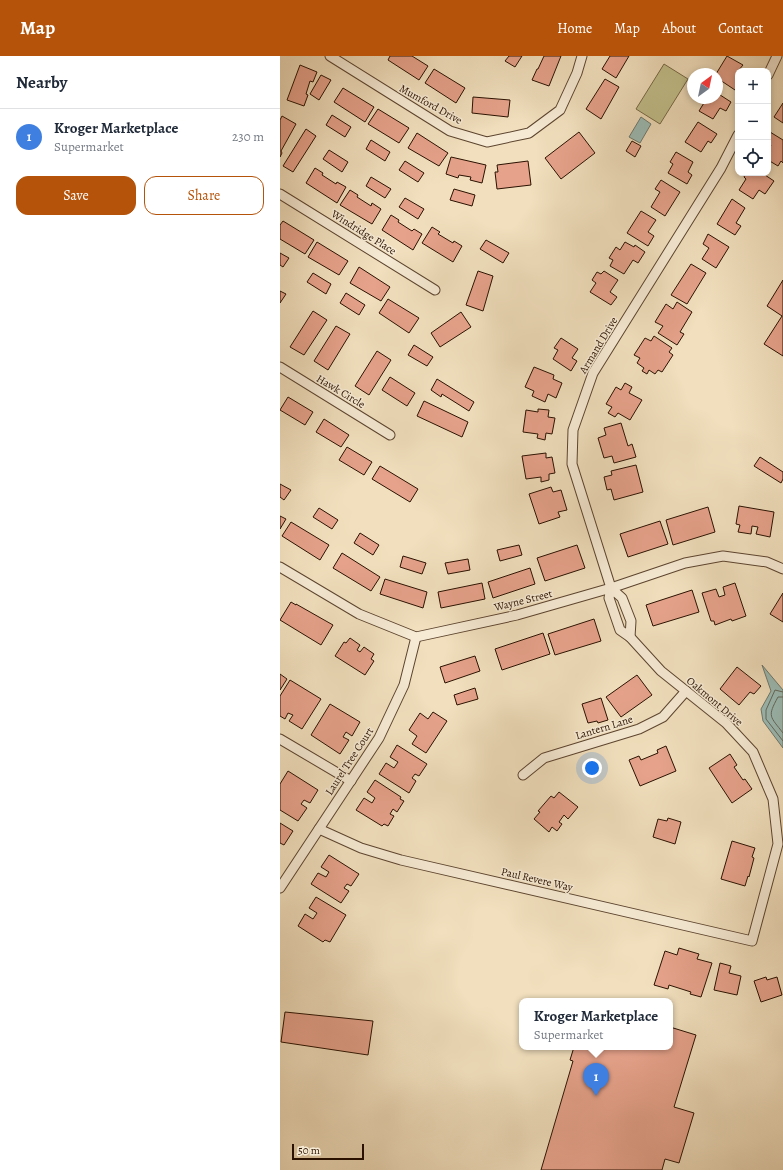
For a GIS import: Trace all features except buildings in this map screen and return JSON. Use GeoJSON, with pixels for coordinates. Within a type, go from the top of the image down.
{"type":"FeatureCollection","features":[{"type":"Feature","properties":{"kind":"street","name":"Mumford Drive"},"geometry":{"type":"LineString","coordinates":[[330,56],[450,131],[487,142],[529,133],[560,110],[577,73],[582,56]]}},
{"type":"Feature","properties":{"kind":"street"},"geometry":{"type":"LineString","coordinates":[[771,69],[777,56]]}},
{"type":"Feature","properties":{"kind":"street","name":"Armand Drive"},"geometry":{"type":"LineString","coordinates":[[611,588],[572,464],[573,430],[593,374],[721,168],[735,140]]}},
{"type":"Feature","properties":{"kind":"street","name":"Windridge Place"},"geometry":{"type":"LineString","coordinates":[[280,194],[435,290]]}},
{"type":"Feature","properties":{"kind":"street","name":"Hawk Circle"},"geometry":{"type":"LineString","coordinates":[[280,368],[390,435]]}},
{"type":"Feature","properties":{"kind":"street","name":"Wayne Street"},"geometry":{"type":"LineString","coordinates":[[416,636],[517,615],[611,588],[685,563],[723,556],[767,562],[783,569]]}},
{"type":"Feature","properties":{"kind":"street"},"geometry":{"type":"LineString","coordinates":[[280,567],[359,614],[416,636]]}},
{"type":"Feature","properties":{"kind":"street"},"geometry":{"type":"LineString","coordinates":[[611,588],[622,598],[631,621],[630,637]]}},
{"type":"Feature","properties":{"kind":"street","name":"Oakmont Drive"},"geometry":{"type":"LineString","coordinates":[[611,588],[609,598],[620,630],[630,637],[661,671],[726,723],[753,752],[773,798],[778,844],[752,941]]}},
{"type":"Feature","properties":{"kind":"street","name":"Laurel Tree Court"},"geometry":{"type":"LineString","coordinates":[[280,888],[379,738],[404,685],[416,636]]}},
{"type":"Feature","properties":{"kind":"street","name":"Lantern Lane"},"geometry":{"type":"LineString","coordinates":[[522,776],[544,758],[639,729],[663,717],[686,691]]}},
{"type":"Feature","properties":{"kind":"street"},"geometry":{"type":"LineString","coordinates":[[280,739],[351,781]]}},
{"type":"Feature","properties":{"kind":"street","name":"Paul Revere Way"},"geometry":{"type":"LineString","coordinates":[[319,829],[361,848],[401,860],[752,941]]}},
{"type":"Feature","properties":{"kind":"shaded area"},"geometry":{"type":"Polygon","coordinates":[[[664,64],[687,78],[660,124],[636,109],[664,64]]]}},
{"type":"Feature","properties":{"kind":"water"},"geometry":{"type":"Polygon","coordinates":[[[641,117],[651,124],[640,143],[629,137],[641,117]]]}},
{"type":"Feature","properties":{"kind":"water"},"geometry":{"type":"Polygon","coordinates":[[[762,665],[783,690],[783,748],[763,721],[761,709],[771,691],[762,665]]]}},
{"type":"Feature","properties":{"kind":"place","name":"Kroger Marketplace"},"geometry":{"type":"Point","coordinates":[596,1096]}}]}
